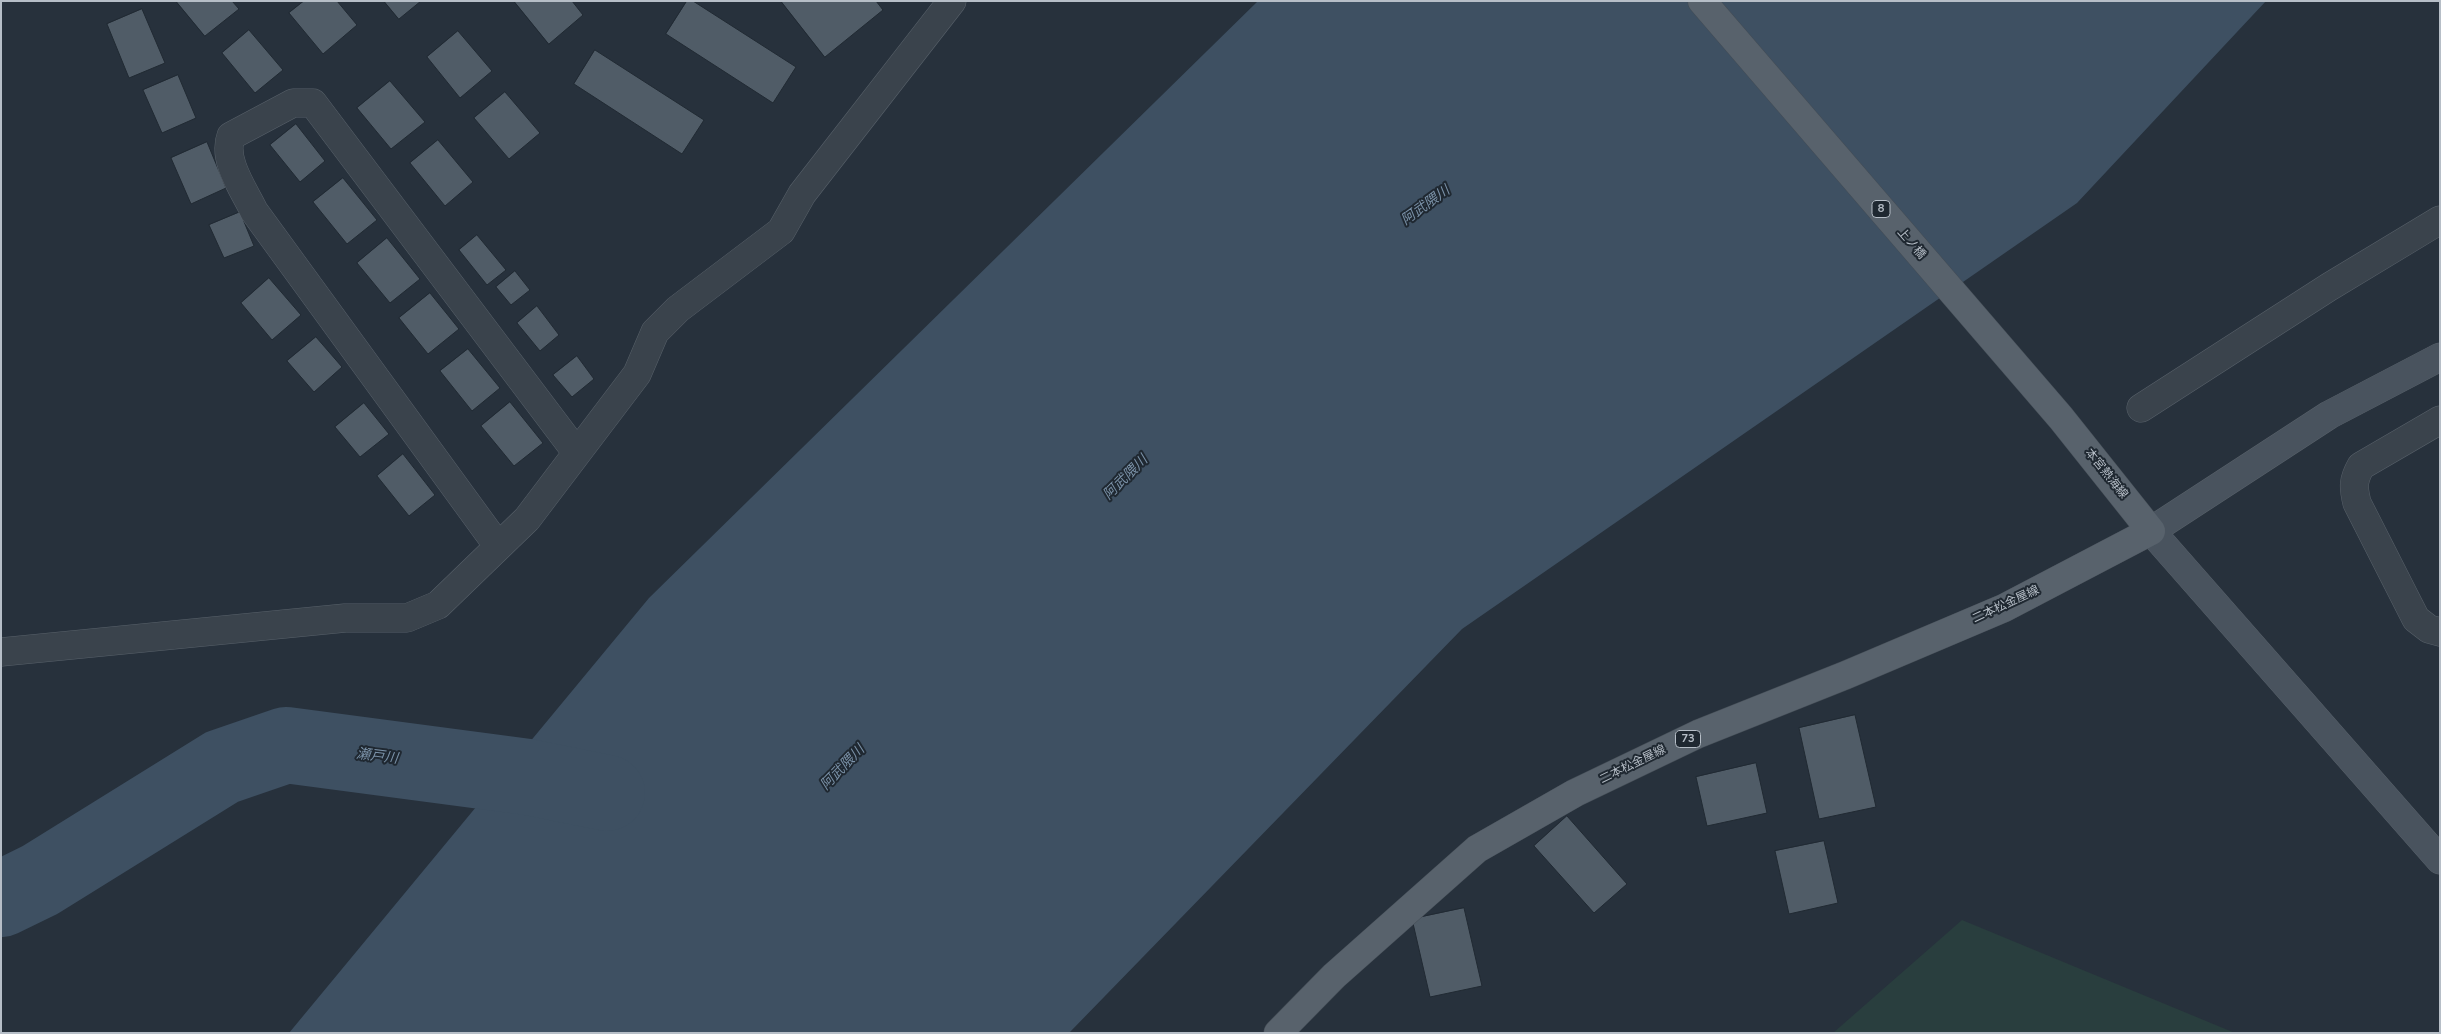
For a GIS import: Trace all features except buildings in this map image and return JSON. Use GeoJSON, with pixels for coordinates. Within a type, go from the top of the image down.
{"type":"FeatureCollection","features":[{"type":"Feature","properties":{"kind":"main road","name":"上ノ橋"},"geometry":{"type":"LineString","coordinates":[[1702,1],[2061,418]]}},
{"type":"Feature","properties":{"kind":"main road","name":"本宮熱海線"},"geometry":{"type":"LineString","coordinates":[[2061,418],[2152,531]]}},
{"type":"Feature","properties":{"kind":"main road","name":"二本松金屋線"},"geometry":{"type":"LineString","coordinates":[[1278,1033],[1334,976],[1477,849],[1566,798],[1698,734],[1846,675],[2004,608],[2152,531]]}},
{"type":"Feature","properties":{"kind":"street"},"geometry":{"type":"LineString","coordinates":[[1,652],[344,618],[407,618],[438,605],[527,519],[637,374],[655,332],[678,309],[781,231],[802,194],[952,1]]}},
{"type":"Feature","properties":{"kind":"street"},"geometry":{"type":"LineString","coordinates":[[498,546],[254,211],[229,157],[228,143],[231,136],[293,103],[312,103],[577,453]]}},
{"type":"Feature","properties":{"kind":"street"},"geometry":{"type":"LineString","coordinates":[[2141,408],[2329,287],[2440,220]]}},
{"type":"Feature","properties":{"kind":"street"},"geometry":{"type":"LineString","coordinates":[[2440,356],[2329,415],[2152,531],[2440,860]]}},
{"type":"Feature","properties":{"kind":"street"},"geometry":{"type":"LineString","coordinates":[[2440,420],[2361,466],[2354,478],[2353,488],[2357,503],[2416,619],[2429,629],[2440,632]]}},
{"type":"Feature","properties":{"kind":"green space"},"geometry":{"type":"Polygon","coordinates":[[[1962,920],[2235,1033],[1833,1033],[1962,920]]]}},
{"type":"Feature","properties":{"kind":"water","name":"阿武隈川"},"geometry":{"type":"Polygon","coordinates":[[[1258,1],[2266,1],[2077,203],[1462,629],[1069,1033],[289,1033],[649,598],[1258,1]]]}},
{"type":"Feature","properties":{"kind":"waterway","name":"瀬戸川"},"geometry":{"type":"LineString","coordinates":[[1,899],[40,880],[222,767],[286,745],[528,777],[607,793]]}}]}
